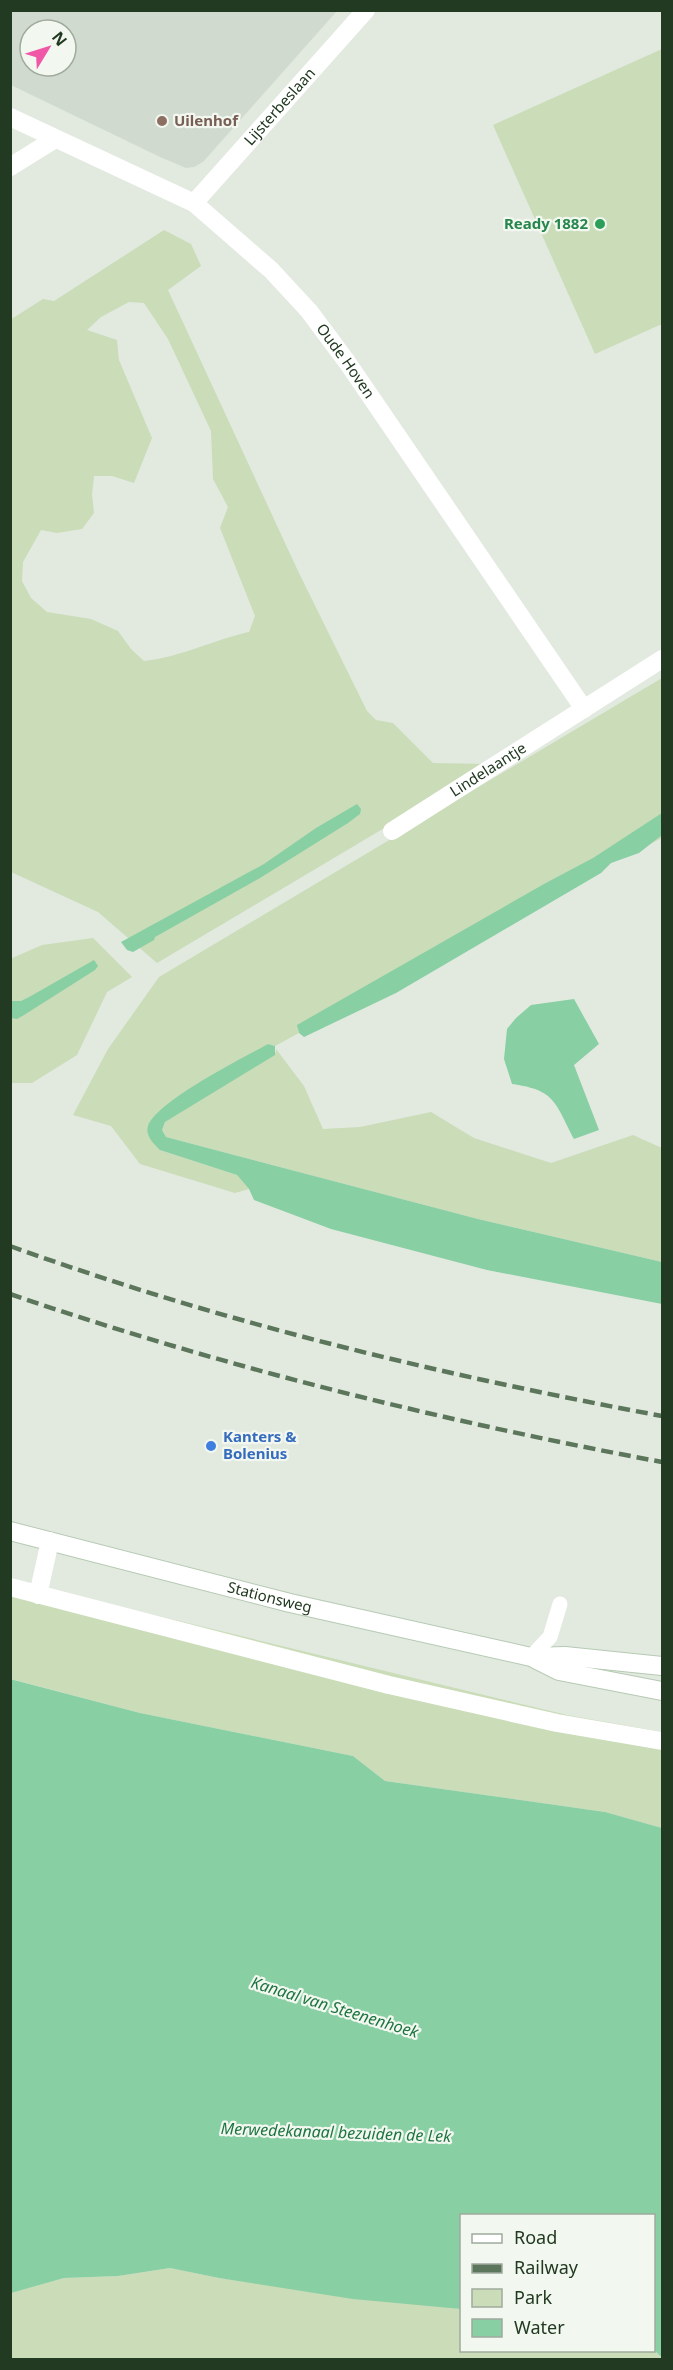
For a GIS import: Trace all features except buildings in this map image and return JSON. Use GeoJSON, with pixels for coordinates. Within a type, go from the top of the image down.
{"type":"FeatureCollection","features":[{"type":"Feature","properties":{"kind":"street","name":"Lijsterbeslaan"},"geometry":{"type":"LineString","coordinates":[[194,203],[366,10]]}},
{"type":"Feature","properties":{"kind":"street","name":"Oude Hoven"},"geometry":{"type":"LineString","coordinates":[[10,117],[194,203],[271,270],[309,311],[347,362],[584,710]]}},
{"type":"Feature","properties":{"kind":"street"},"geometry":{"type":"LineString","coordinates":[[10,167],[55,139]]}},
{"type":"Feature","properties":{"kind":"street","name":"Lindelaantje"},"geometry":{"type":"LineString","coordinates":[[392,831],[663,659]]}},
{"type":"Feature","properties":{"kind":"street","name":"Stationsweg"},"geometry":{"type":"LineString","coordinates":[[10,1531],[290,1603],[531,1657],[559,1671],[663,1691]]}},
{"type":"Feature","properties":{"kind":"street"},"geometry":{"type":"LineString","coordinates":[[38,1595],[50,1541]]}},
{"type":"Feature","properties":{"kind":"street"},"geometry":{"type":"LineString","coordinates":[[10,1587],[412,1690],[557,1723],[663,1742]]}},
{"type":"Feature","properties":{"kind":"street","name":"Stationsweg"},"geometry":{"type":"LineString","coordinates":[[531,1657],[565,1656],[663,1666]]}},
{"type":"Feature","properties":{"kind":"lane"},"geometry":{"type":"LineString","coordinates":[[531,1657],[550,1637],[560,1604]]}},
{"type":"Feature","properties":{"kind":"shaded area","name":"Uilenhof"},"geometry":{"type":"Polygon","coordinates":[[[10,11],[337,11],[203,162],[186,168],[11,85],[10,11]]]}},
{"type":"Feature","properties":{"kind":"green space","name":"Ready 1882"},"geometry":{"type":"Polygon","coordinates":[[[662,49],[662,324],[595,354],[493,125],[662,49]]]}},
{"type":"Feature","properties":{"kind":"green space"},"geometry":{"type":"Polygon","coordinates":[[[164,230],[191,244],[201,266],[168,290],[298,571],[367,711],[376,720],[393,723],[433,763],[492,764],[157,963],[98,912],[11,872],[10,320],[43,299],[54,301],[164,230]],[[129,302],[101,317],[87,330],[117,340],[119,360],[152,438],[134,483],[112,476],[94,476],[92,494],[94,513],[82,529],[57,533],[41,530],[23,562],[22,581],[31,598],[47,612],[91,619],[118,631],[131,649],[144,661],[171,656],[249,632],[255,616],[220,528],[228,507],[213,479],[211,431],[168,339],[144,303],[129,302]]]}},
{"type":"Feature","properties":{"kind":"green space"},"geometry":{"type":"Polygon","coordinates":[[[662,678],[662,838],[500,918],[298,1029],[299,1033],[275,1046],[268,1044],[155,1117],[160,1150],[237,1175],[249,1189],[235,1193],[140,1164],[111,1126],[73,1115],[108,1049],[159,977],[662,678]]]}},
{"type":"Feature","properties":{"kind":"green space"},"geometry":{"type":"Polygon","coordinates":[[[93,938],[132,977],[107,992],[77,1055],[32,1083],[11,1083],[10,959],[42,945],[93,938]]]}},
{"type":"Feature","properties":{"kind":"green space"},"geometry":{"type":"Polygon","coordinates":[[[276,1049],[304,1086],[323,1129],[360,1127],[431,1112],[474,1138],[551,1163],[633,1135],[662,1148],[662,1262],[478,1219],[166,1137],[162,1130],[165,1122],[276,1052],[276,1049]]]}},
{"type":"Feature","properties":{"kind":"green space"},"geometry":{"type":"Polygon","coordinates":[[[10,1580],[567,1715],[662,1732],[662,1828],[605,1812],[385,1781],[353,1756],[140,1713],[11,1679],[10,1580]]]}},
{"type":"Feature","properties":{"kind":"green space"},"geometry":{"type":"Polygon","coordinates":[[[170,2268],[219,2278],[460,2309],[460,2352],[655,2351],[662,2359],[11,2359],[10,2293],[64,2278],[118,2276],[170,2268]]]}},
{"type":"Feature","properties":{"kind":"water"},"geometry":{"type":"Polygon","coordinates":[[[357,804],[361,809],[360,814],[348,823],[260,878],[155,937],[154,940],[133,952],[127,950],[121,942],[264,864],[316,828],[357,804]]]}},
{"type":"Feature","properties":{"kind":"water"},"geometry":{"type":"Polygon","coordinates":[[[662,813],[662,835],[639,853],[611,863],[601,873],[396,993],[304,1037],[299,1033],[297,1025],[593,858],[662,813]]]}},
{"type":"Feature","properties":{"kind":"water"},"geometry":{"type":"Polygon","coordinates":[[[94,960],[98,966],[95,970],[17,1019],[11,1018],[11,1001],[21,1001],[94,960]]]}},
{"type":"Feature","properties":{"kind":"water"},"geometry":{"type":"Polygon","coordinates":[[[574,999],[599,1044],[574,1065],[599,1130],[574,1139],[552,1100],[538,1090],[512,1084],[504,1059],[507,1029],[531,1005],[574,999]]]}},
{"type":"Feature","properties":{"kind":"water"},"geometry":{"type":"Polygon","coordinates":[[[268,1044],[275,1046],[275,1055],[165,1122],[162,1130],[166,1137],[478,1219],[662,1262],[662,1304],[487,1270],[331,1229],[254,1200],[249,1189],[237,1175],[160,1150],[147,1130],[155,1116],[183,1093],[268,1044]]]}},
{"type":"Feature","properties":{"kind":"water"},"geometry":{"type":"Polygon","coordinates":[[[10,1679],[140,1713],[353,1756],[385,1781],[605,1812],[662,1828],[662,2358],[655,2351],[655,2214],[460,2214],[460,2309],[353,2299],[170,2268],[118,2276],[64,2278],[11,2293],[10,1679]]]}},
{"type":"Feature","properties":{"kind":"railway"},"geometry":{"type":"LineString","coordinates":[[10,1246],[90,1274],[252,1323],[497,1383],[662,1416]]}},
{"type":"Feature","properties":{"kind":"railway"},"geometry":{"type":"LineString","coordinates":[[10,1294],[171,1345],[333,1390],[497,1429],[662,1462]]}},
{"type":"Feature","properties":{"kind":"place","name":"Uilenhof"},"geometry":{"type":"Point","coordinates":[162,121]}},
{"type":"Feature","properties":{"kind":"place","name":"Ready 1882"},"geometry":{"type":"Point","coordinates":[600,224]}},
{"type":"Feature","properties":{"kind":"place","name":"Kanters & Bolenius"},"geometry":{"type":"Point","coordinates":[211,1446]}},
{"type":"Feature","properties":{"kind":"water label","name":"Kanaal van Steenenhoek"},"geometry":{"type":"Point","coordinates":[335,2007]}},
{"type":"Feature","properties":{"kind":"water label","name":"Merwedekanaal bezuiden de Lek"},"geometry":{"type":"Point","coordinates":[336,2132]}}]}
